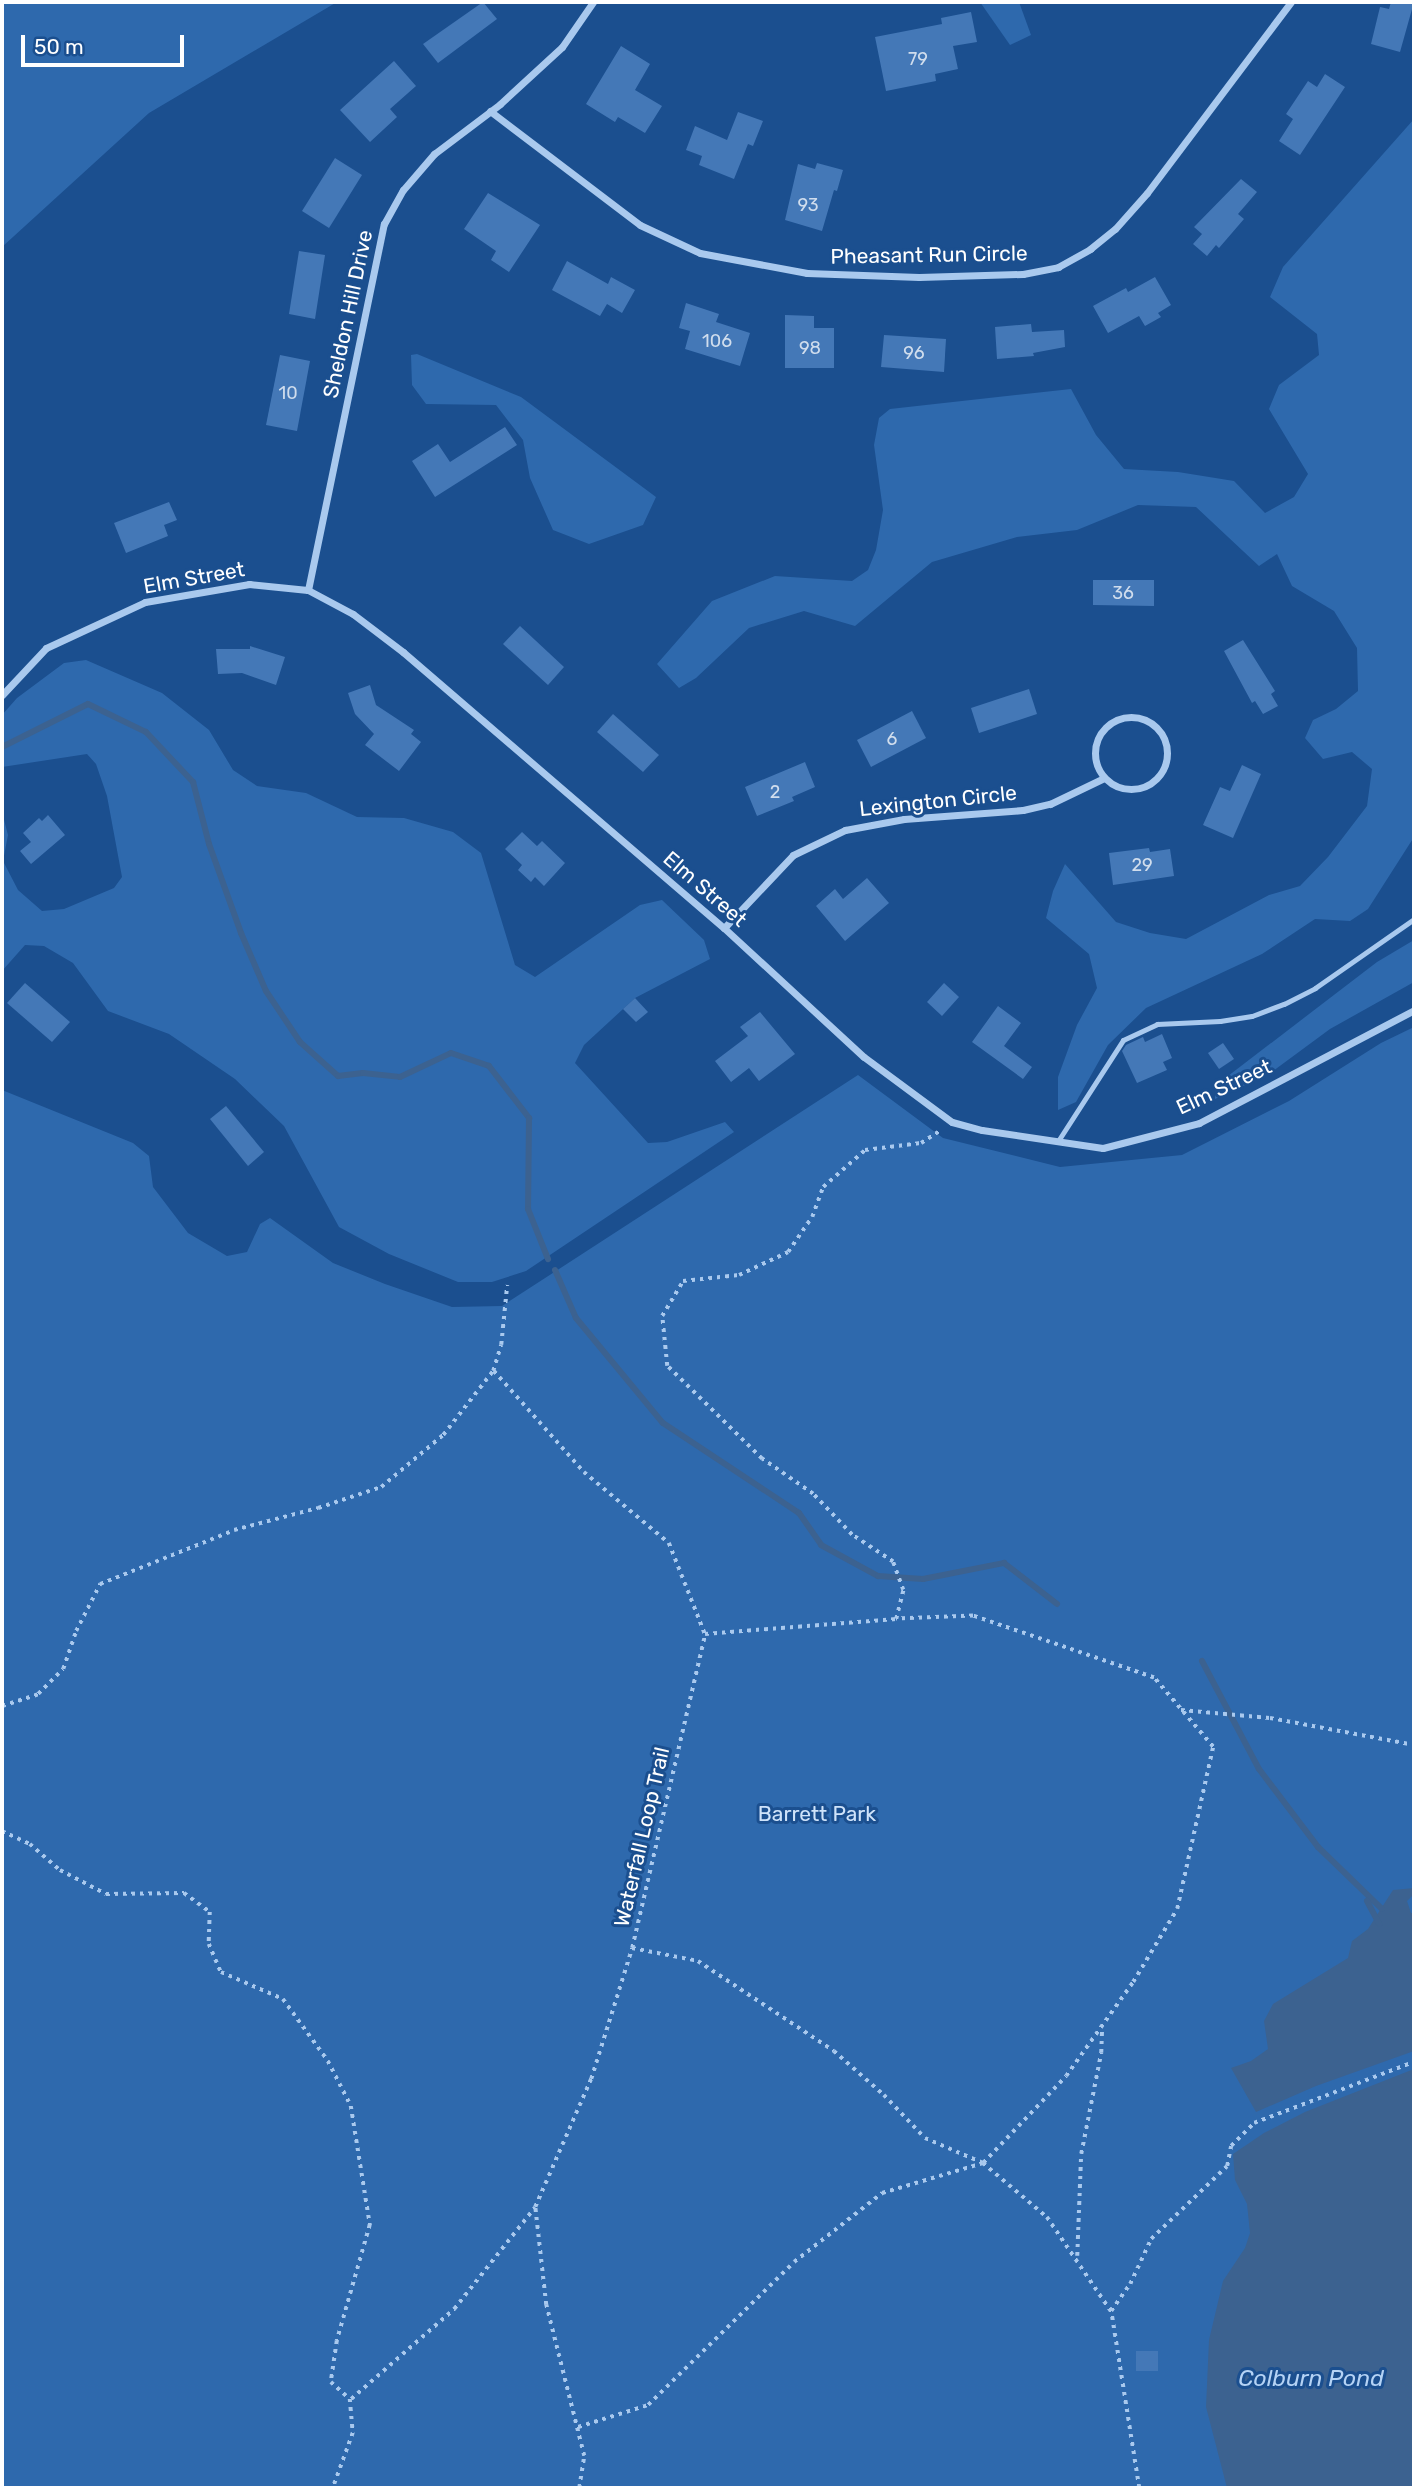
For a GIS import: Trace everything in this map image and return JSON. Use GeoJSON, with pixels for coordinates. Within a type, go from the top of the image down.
{"type":"FeatureCollection","features":[{"type":"Feature","properties":{"kind":"street","name":"Sheldon Hill Drive"},"geometry":{"type":"LineString","coordinates":[[308,590],[384,224],[402,190],[434,154],[490,111],[562,47],[593,2]]}},
{"type":"Feature","properties":{"kind":"street","name":"Pheasant Run Circle"},"geometry":{"type":"LineString","coordinates":[[490,111],[640,225],[700,253],[807,274],[919,277],[1023,274],[1058,267],[1090,249],[1115,229],[1147,193],[1291,2]]}},
{"type":"Feature","properties":{"kind":"street","name":"Elm Street"},"geometry":{"type":"LineString","coordinates":[[2,695],[46,648],[145,602],[249,584],[308,590],[353,614],[403,652],[724,928],[864,1058],[953,1122],[982,1130],[1103,1148],[1199,1123],[1414,1010]]}},
{"type":"Feature","properties":{"kind":"street"},"geometry":{"type":"LineString","coordinates":[[1135,717],[1157,729],[1166,749],[1162,771],[1155,780],[1135,789],[1112,785],[1104,778],[1094,754],[1102,731],[1111,722],[1135,717]]}},
{"type":"Feature","properties":{"kind":"street","name":"Lexington Circle"},"geometry":{"type":"LineString","coordinates":[[724,928],[793,855],[845,830],[904,818],[1036,807],[1074,794],[1104,778]]}},
{"type":"Feature","properties":{"kind":"lane"},"geometry":{"type":"LineString","coordinates":[[1058,1141],[1123,1041],[1157,1024],[1220,1021],[1252,1016],[1284,1004],[1315,988],[1414,919]]}},
{"type":"Feature","properties":{"kind":"path"},"geometry":{"type":"LineString","coordinates":[[896,1619],[903,1590],[892,1562],[852,1535],[813,1494],[762,1459],[667,1366],[662,1316],[683,1282],[739,1275],[788,1252],[812,1217],[823,1187],[865,1150],[920,1143],[953,1122]]}},
{"type":"Feature","properties":{"kind":"path"},"geometry":{"type":"LineString","coordinates":[[2,1706],[38,1694],[63,1669],[76,1631],[100,1584],[234,1530],[317,1508],[381,1487],[443,1435],[493,1371],[501,1345],[507,1286]]}},
{"type":"Feature","properties":{"kind":"path"},"geometry":{"type":"LineString","coordinates":[[493,1371],[583,1472],[669,1543],[705,1634],[896,1619],[973,1616],[1070,1647],[1154,1678],[1213,1747],[1177,1909],[1133,1982],[1066,2076],[983,2163],[882,2193],[794,2262],[648,2405],[578,2427]]}},
{"type":"Feature","properties":{"kind":"path","name":"Waterfall Loop Trail"},"geometry":{"type":"LineString","coordinates":[[705,1634],[632,1948],[698,1961],[834,2051],[884,2095],[925,2138],[983,2163],[1047,2217],[1111,2311]]}},
{"type":"Feature","properties":{"kind":"path"},"geometry":{"type":"LineString","coordinates":[[1181,1710],[1270,1718],[1414,1745]]}},
{"type":"Feature","properties":{"kind":"path"},"geometry":{"type":"LineString","coordinates":[[2,1830],[30,1844],[60,1870],[106,1894],[184,1893],[210,1912],[209,1944],[221,1972],[283,2000],[328,2061],[351,2106],[370,2225],[337,2341],[331,2382],[351,2399],[353,2433],[333,2488]]}},
{"type":"Feature","properties":{"kind":"path"},"geometry":{"type":"LineString","coordinates":[[351,2399],[454,2309],[534,2207],[591,2079],[632,1948]]}},
{"type":"Feature","properties":{"kind":"path"},"geometry":{"type":"LineString","coordinates":[[1077,2258],[1081,2154],[1101,2053],[1102,2026]]}},
{"type":"Feature","properties":{"kind":"path"},"geometry":{"type":"LineString","coordinates":[[1139,2488],[1111,2311],[1130,2284],[1151,2239],[1227,2166],[1231,2146],[1254,2123],[1414,2062]]}},
{"type":"Feature","properties":{"kind":"path"},"geometry":{"type":"LineString","coordinates":[[534,2207],[546,2305],[584,2456],[579,2488]]}},
{"type":"Feature","properties":{"kind":"green space"},"geometry":{"type":"Polygon","coordinates":[[[2,2],[337,2],[149,113],[2,247],[2,2]]]}},
{"type":"Feature","properties":{"kind":"green space"},"geometry":{"type":"Polygon","coordinates":[[[980,2],[1019,2],[1031,35],[1010,45],[980,2]]]}},
{"type":"Feature","properties":{"kind":"green space"},"geometry":{"type":"Polygon","coordinates":[[[1414,119],[1414,837],[1368,909],[1350,921],[1315,919],[1262,954],[1146,1008],[1108,1045],[1076,1102],[1058,1110],[1058,1077],[1077,1025],[1097,988],[1089,954],[1046,918],[1053,891],[1065,864],[1116,922],[1150,933],[1186,939],[1269,895],[1300,886],[1328,857],[1367,806],[1372,769],[1352,752],[1323,759],[1305,738],[1313,720],[1336,709],[1358,691],[1357,648],[1334,611],[1292,586],[1277,554],[1259,566],[1196,507],[1138,505],[1077,530],[1017,537],[932,562],[855,626],[804,611],[749,628],[696,678],[679,688],[657,664],[712,601],[775,576],[852,581],[868,570],[876,550],[883,510],[874,445],[879,418],[890,409],[1071,389],[1096,435],[1124,469],[1178,472],[1234,481],[1265,513],[1294,497],[1308,474],[1269,409],[1279,385],[1319,355],[1317,334],[1270,297],[1283,267],[1414,119]]]}},
{"type":"Feature","properties":{"kind":"green space"},"geometry":{"type":"Polygon","coordinates":[[[417,354],[521,397],[656,497],[643,525],[589,544],[553,530],[530,478],[523,440],[496,405],[426,404],[412,385],[411,355],[417,354]]]}},
{"type":"Feature","properties":{"kind":"green space"},"geometry":{"type":"Polygon","coordinates":[[[86,660],[162,693],[209,730],[233,770],[257,786],[306,793],[357,817],[404,818],[453,832],[481,853],[515,965],[535,977],[640,905],[662,900],[704,940],[710,959],[635,998],[584,1045],[575,1063],[648,1143],[667,1142],[725,1122],[734,1132],[526,1271],[492,1282],[458,1282],[389,1254],[339,1227],[284,1126],[235,1079],[169,1034],[108,1011],[73,963],[44,946],[25,945],[2,971],[2,812],[8,835],[3,861],[18,890],[42,911],[64,909],[114,888],[122,877],[107,796],[96,764],[87,754],[2,767],[2,715],[17,698],[64,663],[86,660]]]}},
{"type":"Feature","properties":{"kind":"green space"},"geometry":{"type":"Polygon","coordinates":[[[1414,940],[1414,982],[1330,1029],[1269,1074],[1215,1099],[1215,1086],[1377,962],[1414,940]]]}},
{"type":"Feature","properties":{"kind":"green space","name":"Barrett Park"},"geometry":{"type":"Polygon","coordinates":[[[1414,1027],[1414,2488],[2,2488],[2,1090],[133,1143],[149,1156],[153,1187],[188,1233],[227,1256],[247,1252],[260,1224],[270,1218],[333,1263],[385,1284],[452,1307],[502,1306],[858,1075],[943,1138],[1060,1167],[1182,1155],[1289,1101],[1381,1043],[1414,1027]]]}},
{"type":"Feature","properties":{"kind":"water"},"geometry":{"type":"Polygon","coordinates":[[[1414,1888],[1414,1894],[1407,1901],[1411,1913],[1414,1913],[1414,2051],[1316,2086],[1256,2112],[1231,2068],[1251,2061],[1268,2049],[1264,2021],[1273,2004],[1348,1958],[1352,1941],[1368,1929],[1393,1890],[1414,1888]]]}},
{"type":"Feature","properties":{"kind":"water","name":"Colburn Pond"},"geometry":{"type":"Polygon","coordinates":[[[1414,2069],[1414,2488],[1227,2488],[1206,2407],[1209,2340],[1223,2281],[1245,2248],[1250,2233],[1247,2204],[1235,2180],[1233,2154],[1264,2133],[1305,2112],[1414,2069]]]}},
{"type":"Feature","properties":{"kind":"building"},"geometry":{"type":"Polygon","coordinates":[[[483,2],[497,19],[438,63],[423,44],[483,2]]]}},
{"type":"Feature","properties":{"kind":"building"},"geometry":{"type":"Polygon","coordinates":[[[1391,2],[1414,2],[1400,52],[1371,44],[1380,7],[1389,9],[1391,2]]]}},
{"type":"Feature","properties":{"kind":"building"},"geometry":{"type":"Polygon","coordinates":[[[971,12],[977,42],[953,46],[958,69],[935,74],[936,81],[886,91],[875,37],[942,24],[941,18],[971,12]]]}},
{"type":"Feature","properties":{"kind":"building"},"geometry":{"type":"Polygon","coordinates":[[[621,46],[650,64],[635,90],[662,106],[645,133],[618,117],[615,122],[586,104],[621,46]]]}},
{"type":"Feature","properties":{"kind":"building"},"geometry":{"type":"Polygon","coordinates":[[[394,61],[416,86],[390,109],[397,117],[370,142],[340,110],[394,61]]]}},
{"type":"Feature","properties":{"kind":"building"},"geometry":{"type":"Polygon","coordinates":[[[1325,74],[1345,87],[1300,155],[1279,141],[1293,119],[1286,114],[1308,81],[1317,87],[1325,74]]]}},
{"type":"Feature","properties":{"kind":"building"},"geometry":{"type":"Polygon","coordinates":[[[738,112],[763,121],[753,146],[748,144],[734,179],[699,165],[702,156],[686,150],[695,126],[727,140],[738,112]]]}},
{"type":"Feature","properties":{"kind":"building"},"geometry":{"type":"Polygon","coordinates":[[[335,158],[362,175],[329,228],[302,211],[335,158]]]}},
{"type":"Feature","properties":{"kind":"building"},"geometry":{"type":"Polygon","coordinates":[[[817,163],[843,170],[822,231],[785,220],[798,164],[815,169],[817,163]]]}},
{"type":"Feature","properties":{"kind":"building"},"geometry":{"type":"Polygon","coordinates":[[[1241,179],[1257,192],[1238,214],[1244,219],[1219,248],[1216,245],[1207,256],[1193,244],[1202,234],[1194,227],[1241,179]]]}},
{"type":"Feature","properties":{"kind":"building"},"geometry":{"type":"Polygon","coordinates":[[[488,193],[540,225],[509,272],[491,260],[496,251],[464,229],[488,193]]]}},
{"type":"Feature","properties":{"kind":"building"},"geometry":{"type":"Polygon","coordinates":[[[299,251],[325,255],[315,319],[289,314],[299,251]]]}},
{"type":"Feature","properties":{"kind":"building"},"geometry":{"type":"Polygon","coordinates":[[[567,261],[608,284],[611,277],[635,290],[622,313],[607,304],[600,316],[552,290],[567,261]]]}},
{"type":"Feature","properties":{"kind":"building"},"geometry":{"type":"Polygon","coordinates":[[[1155,277],[1171,305],[1158,313],[1161,317],[1145,326],[1139,316],[1108,333],[1093,306],[1126,288],[1128,292],[1155,277]]]}},
{"type":"Feature","properties":{"kind":"building"},"geometry":{"type":"Polygon","coordinates":[[[686,303],[719,314],[716,322],[750,333],[740,366],[685,349],[690,331],[679,328],[686,303]]]}},
{"type":"Feature","properties":{"kind":"building"},"geometry":{"type":"Polygon","coordinates":[[[785,315],[814,316],[814,328],[834,328],[834,368],[785,368],[785,315]]]}},
{"type":"Feature","properties":{"kind":"building"},"geometry":{"type":"Polygon","coordinates":[[[1031,324],[1032,332],[1064,330],[1065,347],[1033,353],[1034,356],[997,359],[995,327],[1031,324]]]}},
{"type":"Feature","properties":{"kind":"building"},"geometry":{"type":"Polygon","coordinates":[[[884,335],[946,339],[944,372],[881,367],[884,335]]]}},
{"type":"Feature","properties":{"kind":"building"},"geometry":{"type":"Polygon","coordinates":[[[280,355],[310,361],[297,431],[266,425],[280,355]]]}},
{"type":"Feature","properties":{"kind":"building"},"geometry":{"type":"Polygon","coordinates":[[[505,427],[517,445],[435,497],[412,461],[438,444],[450,462],[505,427]]]}},
{"type":"Feature","properties":{"kind":"building"},"geometry":{"type":"Polygon","coordinates":[[[169,502],[177,520],[164,525],[168,536],[126,553],[114,523],[169,502]]]}},
{"type":"Feature","properties":{"kind":"building"},"geometry":{"type":"Polygon","coordinates":[[[1093,580],[1154,580],[1154,606],[1093,605],[1093,580]]]}},
{"type":"Feature","properties":{"kind":"building"},"geometry":{"type":"Polygon","coordinates":[[[520,626],[564,667],[548,685],[503,644],[520,626]]]}},
{"type":"Feature","properties":{"kind":"building"},"geometry":{"type":"Polygon","coordinates":[[[1243,640],[1275,691],[1271,694],[1278,706],[1263,714],[1255,701],[1252,703],[1224,651],[1243,640]]]}},
{"type":"Feature","properties":{"kind":"building"},"geometry":{"type":"Polygon","coordinates":[[[250,646],[285,657],[276,685],[242,673],[218,674],[216,649],[250,649],[250,646]]]}},
{"type":"Feature","properties":{"kind":"building"},"geometry":{"type":"Polygon","coordinates":[[[370,685],[376,705],[414,730],[411,734],[421,742],[399,771],[365,745],[374,734],[355,714],[348,693],[370,685]]]}},
{"type":"Feature","properties":{"kind":"building"},"geometry":{"type":"Polygon","coordinates":[[[1029,689],[1037,714],[979,733],[971,708],[1029,689]]]}},
{"type":"Feature","properties":{"kind":"building"},"geometry":{"type":"Polygon","coordinates":[[[912,711],[926,738],[871,767],[857,740],[912,711]]]}},
{"type":"Feature","properties":{"kind":"building"},"geometry":{"type":"Polygon","coordinates":[[[613,714],[659,755],[643,772],[597,732],[613,714]]]}},
{"type":"Feature","properties":{"kind":"building"},"geometry":{"type":"Polygon","coordinates":[[[805,762],[815,787],[792,797],[794,801],[757,816],[745,787],[805,762]]]}},
{"type":"Feature","properties":{"kind":"building"},"geometry":{"type":"Polygon","coordinates":[[[1242,765],[1261,774],[1233,838],[1203,825],[1220,787],[1230,791],[1242,765]]]}},
{"type":"Feature","properties":{"kind":"building"},"geometry":{"type":"Polygon","coordinates":[[[48,815],[65,835],[31,864],[20,851],[31,842],[23,833],[39,818],[42,821],[48,815]]]}},
{"type":"Feature","properties":{"kind":"building"},"geometry":{"type":"Polygon","coordinates":[[[522,832],[537,846],[542,841],[565,863],[544,886],[535,877],[531,882],[518,870],[522,865],[505,849],[522,832]]]}},
{"type":"Feature","properties":{"kind":"building"},"geometry":{"type":"Polygon","coordinates":[[[1149,848],[1150,852],[1170,849],[1174,876],[1113,885],[1109,853],[1149,848]]]}},
{"type":"Feature","properties":{"kind":"building"},"geometry":{"type":"Polygon","coordinates":[[[867,878],[889,903],[845,941],[816,906],[835,889],[843,899],[867,878]]]}},
{"type":"Feature","properties":{"kind":"building"},"geometry":{"type":"Polygon","coordinates":[[[25,983],[70,1022],[52,1042],[7,1003],[25,983]]]}},
{"type":"Feature","properties":{"kind":"building"},"geometry":{"type":"Polygon","coordinates":[[[944,983],[959,997],[942,1016],[927,1002],[944,983]]]}},
{"type":"Feature","properties":{"kind":"building"},"geometry":{"type":"Polygon","coordinates":[[[635,998],[648,1012],[636,1022],[623,1009],[635,998]]]}},
{"type":"Feature","properties":{"kind":"building"},"geometry":{"type":"Polygon","coordinates":[[[998,1006],[1021,1023],[1004,1046],[1032,1067],[1023,1079],[972,1042],[998,1006]]]}},
{"type":"Feature","properties":{"kind":"building"},"geometry":{"type":"Polygon","coordinates":[[[760,1012],[795,1054],[759,1081],[749,1068],[731,1082],[715,1061],[748,1036],[740,1027],[760,1012]]]}},
{"type":"Feature","properties":{"kind":"building"},"geometry":{"type":"Polygon","coordinates":[[[1162,1034],[1172,1058],[1163,1062],[1167,1070],[1137,1083],[1122,1051],[1126,1045],[1143,1037],[1145,1042],[1162,1034]]]}},
{"type":"Feature","properties":{"kind":"building"},"geometry":{"type":"Polygon","coordinates":[[[1223,1043],[1234,1059],[1219,1069],[1208,1053],[1223,1043]]]}},
{"type":"Feature","properties":{"kind":"building"},"geometry":{"type":"Polygon","coordinates":[[[226,1106],[264,1152],[248,1166],[210,1119],[226,1106]]]}},
{"type":"Feature","properties":{"kind":"building"},"geometry":{"type":"Polygon","coordinates":[[[1136,2351],[1158,2351],[1158,2371],[1136,2371],[1136,2351]]]}},
{"type":"Feature","properties":{"kind":"waterway"},"geometry":{"type":"LineString","coordinates":[[2,747],[88,704],[146,732],[193,782],[209,844],[241,933],[266,991],[300,1042],[338,1076],[363,1073],[400,1077],[451,1053],[489,1066],[529,1118],[528,1209],[548,1259]]}},
{"type":"Feature","properties":{"kind":"waterway"},"geometry":{"type":"LineString","coordinates":[[555,1270],[576,1318],[663,1423],[799,1513],[821,1545],[878,1576],[923,1579],[1004,1563],[1057,1604]]}},
{"type":"Feature","properties":{"kind":"waterway"},"geometry":{"type":"LineString","coordinates":[[1202,1661],[1259,1769],[1318,1847],[1382,1909]]}},
{"type":"Feature","properties":{"kind":"waterway"},"geometry":{"type":"LineString","coordinates":[[1367,1901],[1379,1924]]}}]}
